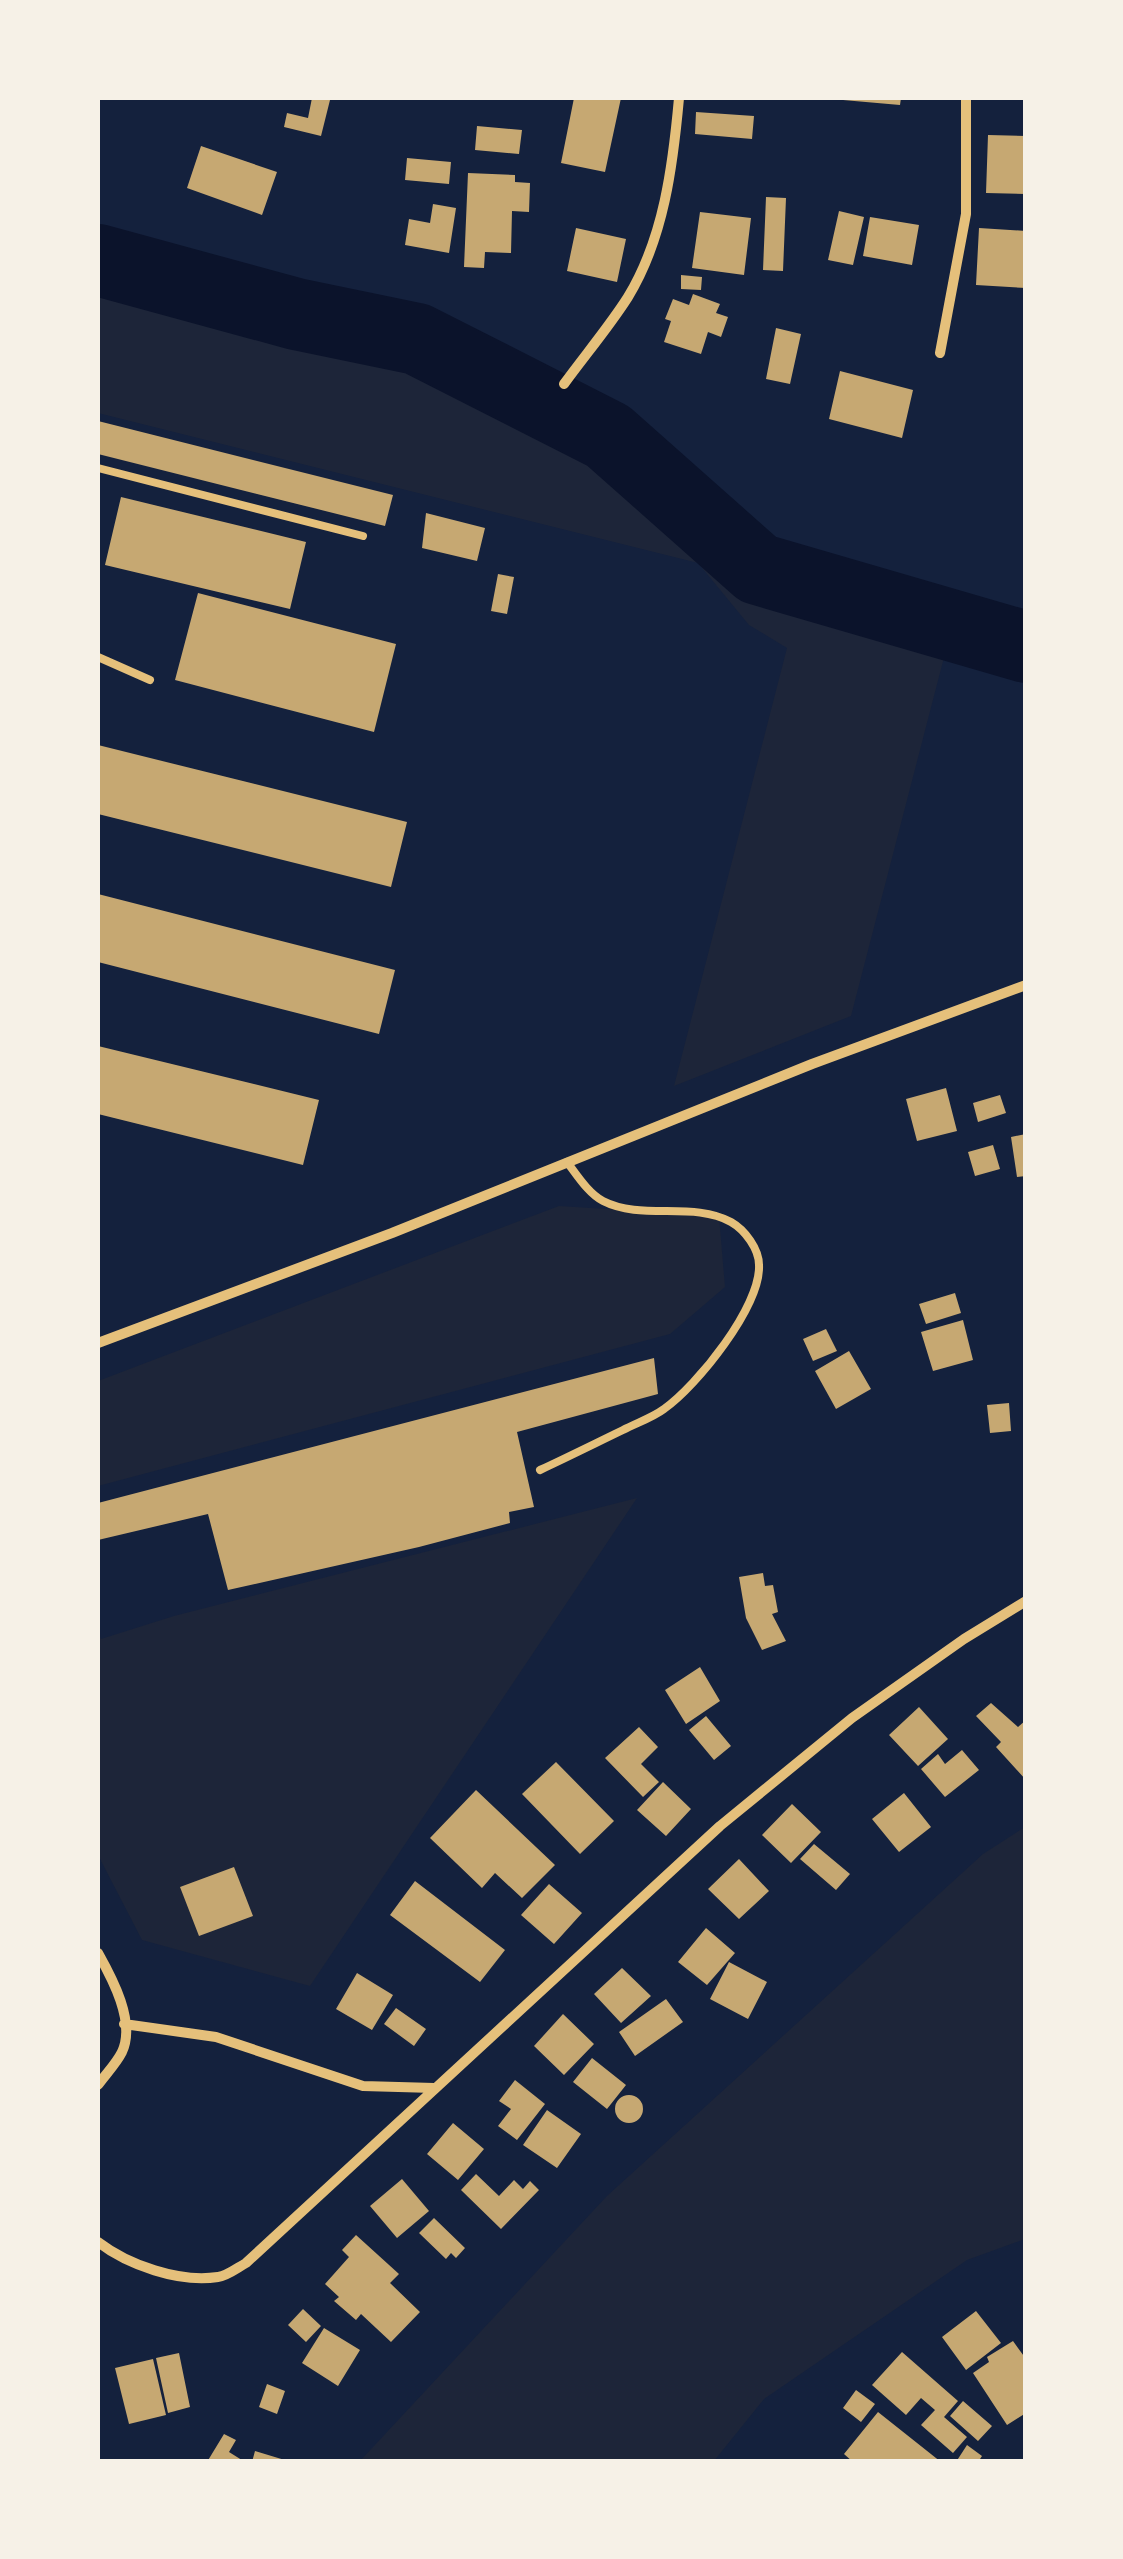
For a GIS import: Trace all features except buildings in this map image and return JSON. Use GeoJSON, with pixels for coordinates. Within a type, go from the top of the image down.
{"type":"FeatureCollection","features":[{"type":"Feature","properties":{"kind":"street"},"geometry":{"type":"LineString","coordinates":[[564,384],[628,296],[650,252],[674,153],[679,98]]}},
{"type":"Feature","properties":{"kind":"street"},"geometry":{"type":"LineString","coordinates":[[940,352],[966,214],[966,98]]}},
{"type":"Feature","properties":{"kind":"street"},"geometry":{"type":"LineString","coordinates":[[98,1343],[392,1233],[812,1064],[1026,985]]}},
{"type":"Feature","properties":{"kind":"street"},"geometry":{"type":"LineString","coordinates":[[98,2242],[170,2274],[222,2277],[246,2263],[750,1802],[852,1718],[964,1639],[1026,1601]]}},
{"type":"Feature","properties":{"kind":"street"},"geometry":{"type":"LineString","coordinates":[[98,1952],[117,1993],[124,2024],[122,2053],[98,2085]]}},
{"type":"Feature","properties":{"kind":"street"},"geometry":{"type":"LineString","coordinates":[[124,2024],[216,2037],[363,2086],[435,2088]]}},
{"type":"Feature","properties":{"kind":"lane"},"geometry":{"type":"LineString","coordinates":[[98,468],[364,536]]}},
{"type":"Feature","properties":{"kind":"lane"},"geometry":{"type":"LineString","coordinates":[[98,657],[150,680]]}},
{"type":"Feature","properties":{"kind":"lane"},"geometry":{"type":"LineString","coordinates":[[540,1470],[664,1410],[702,1372],[726,1340],[758,1284],[760,1266],[757,1252],[736,1225],[719,1216],[604,1202],[566,1162]]}},
{"type":"Feature","properties":{"kind":"shaded area"},"geometry":{"type":"Polygon","coordinates":[[[98,279],[415,353],[600,449],[751,583],[948,642],[851,1016],[674,1086],[787,648],[749,625],[698,563],[98,413],[98,279]]]}},
{"type":"Feature","properties":{"kind":"shaded area"},"geometry":{"type":"Polygon","coordinates":[[[559,1206],[719,1216],[725,1287],[670,1334],[98,1486],[98,1381],[559,1206]]]}},
{"type":"Feature","properties":{"kind":"shaded area"},"geometry":{"type":"Polygon","coordinates":[[[637,1498],[310,1986],[142,1940],[98,1855],[98,1630],[101,1639],[174,1616],[637,1498]]]}},
{"type":"Feature","properties":{"kind":"shaded area"},"geometry":{"type":"Polygon","coordinates":[[[1025,1827],[1025,2239],[967,2260],[764,2399],[714,2461],[360,2461],[607,2196],[983,1854],[1025,1827]]]}},
{"type":"Feature","properties":{"kind":"waterway"},"geometry":{"type":"LineString","coordinates":[[98,260],[296,314],[417,339],[608,436],[758,569],[1026,647]]}}]}
